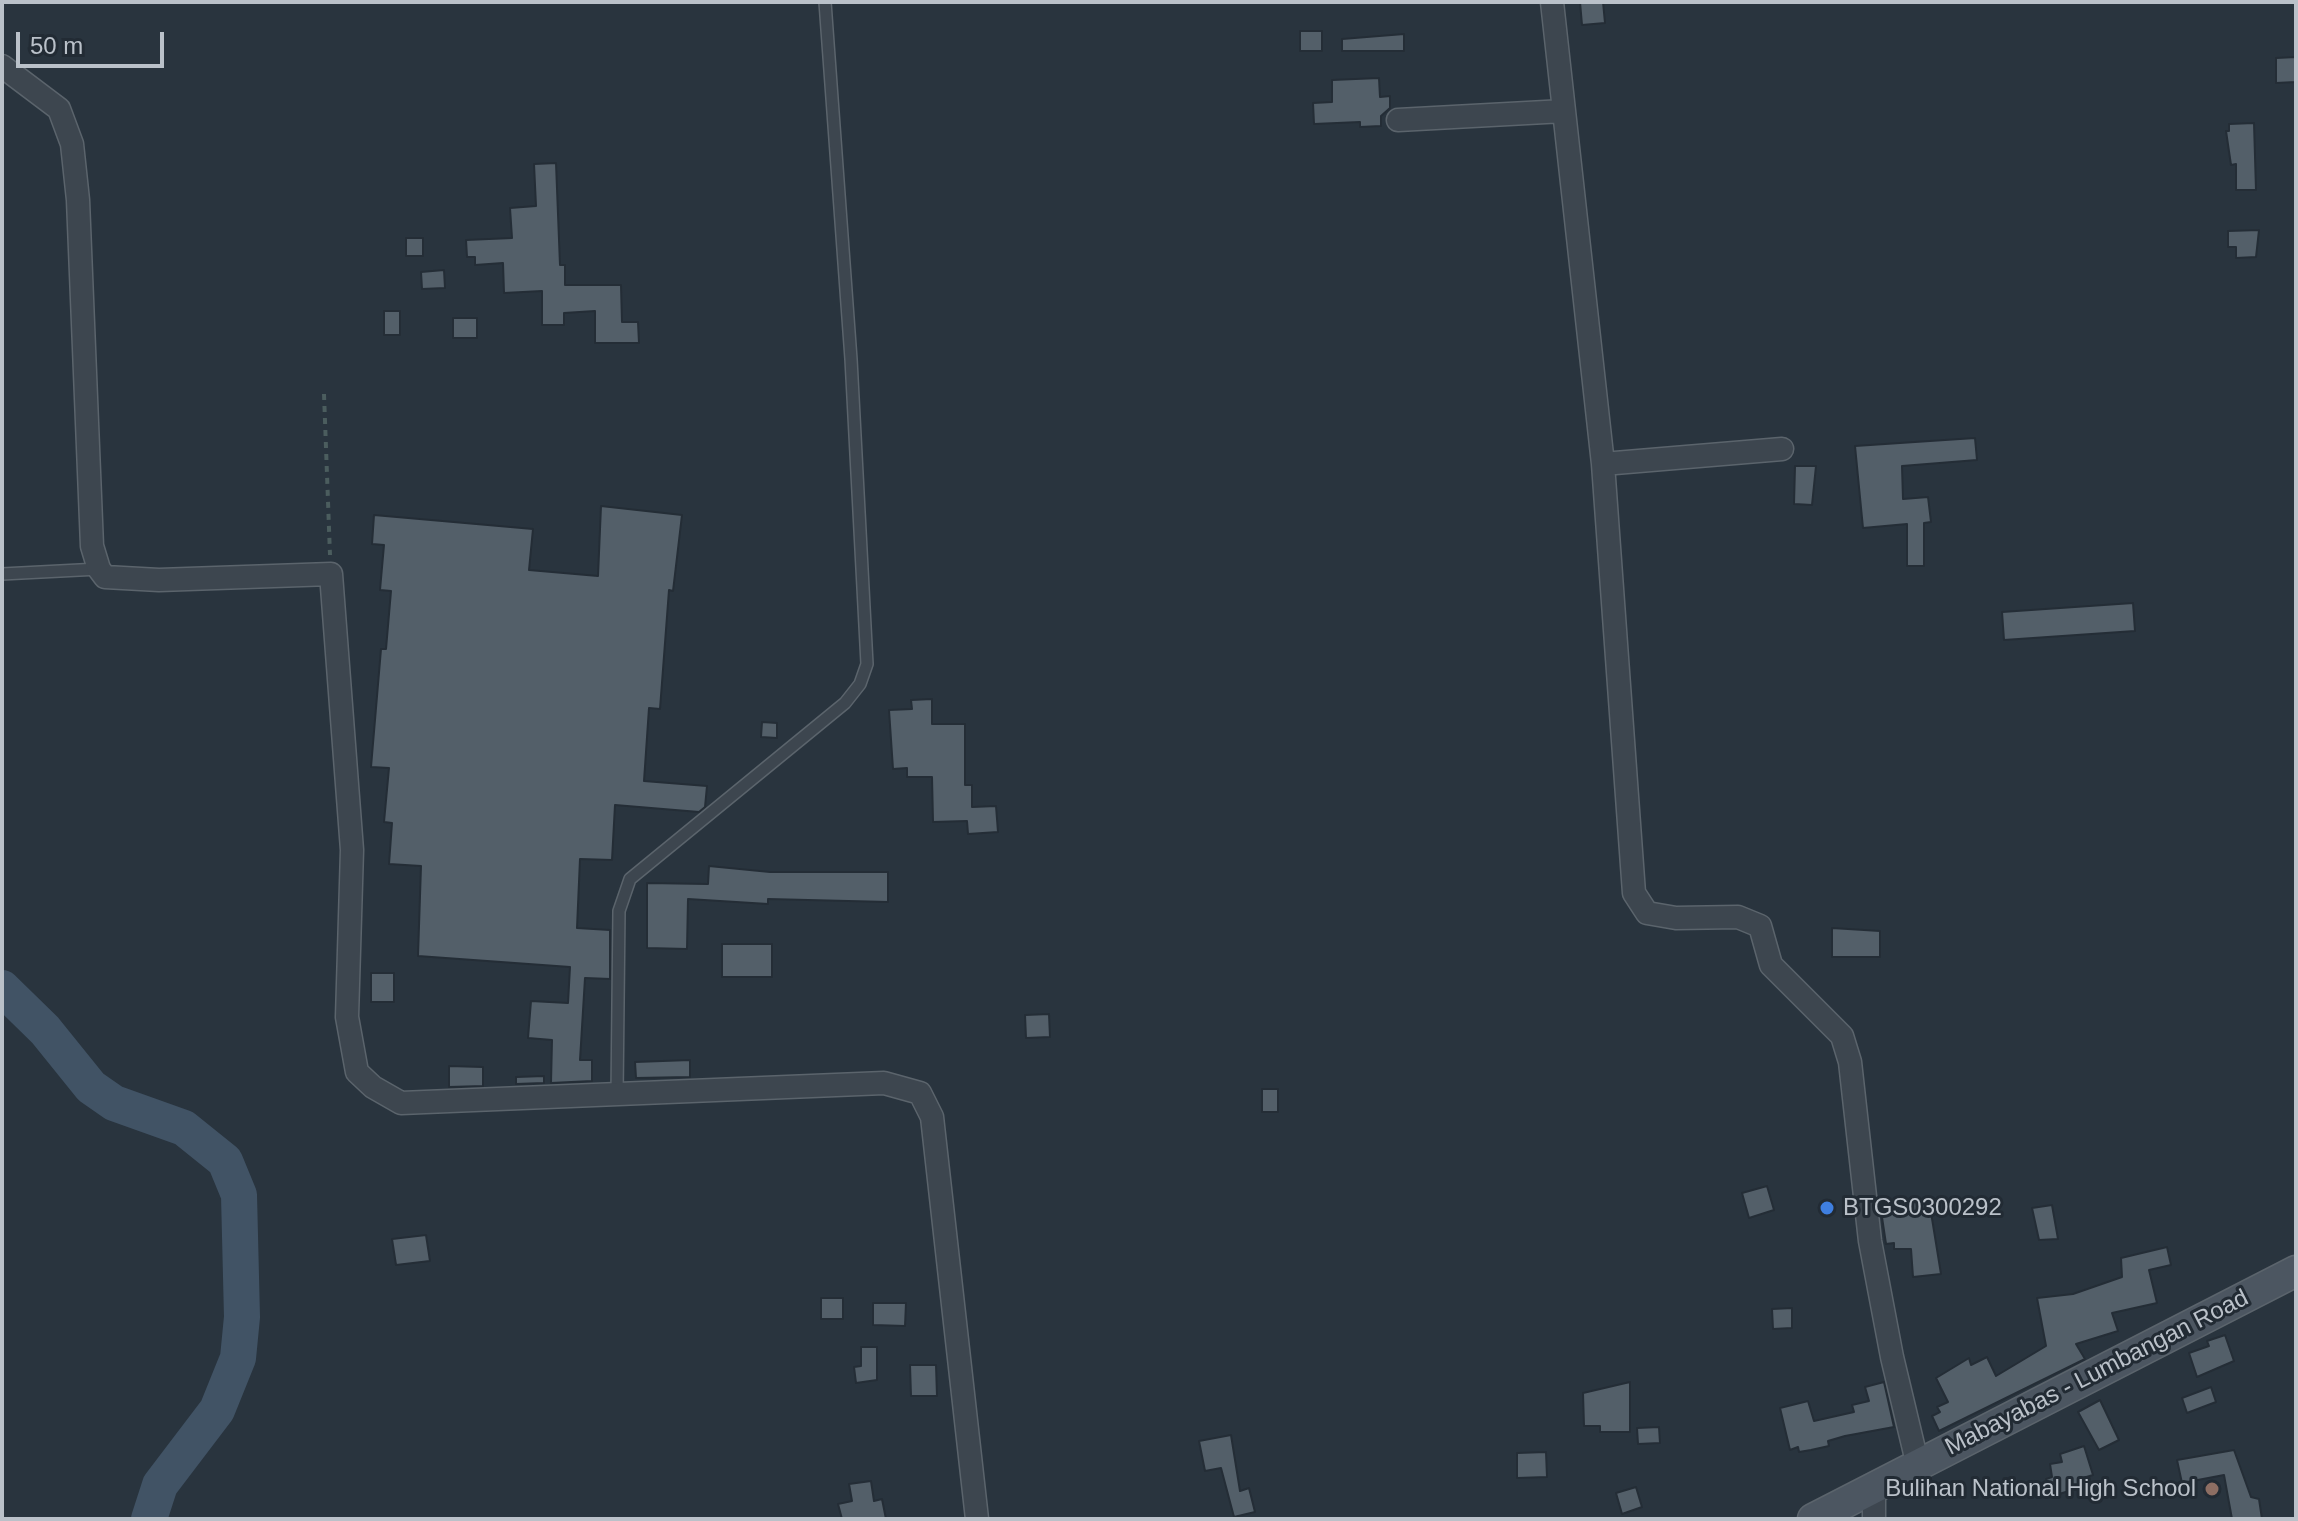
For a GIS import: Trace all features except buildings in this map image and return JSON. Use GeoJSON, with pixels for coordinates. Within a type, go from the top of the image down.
{"type":"FeatureCollection","features":[{"type":"Feature","properties":{"kind":"main road","name":"Mabayabas - Lumbangan Road"},"geometry":{"type":"LineString","coordinates":[[1813,1519],[2296,1271]]}},
{"type":"Feature","properties":{"kind":"street"},"geometry":{"type":"LineString","coordinates":[[1552,2],[1603,464],[1634,893],[1647,913],[1676,918],[1738,917],[1760,926],[1771,965],[1842,1036],[1850,1062],[1870,1241],[1892,1357],[1918,1466]]}},
{"type":"Feature","properties":{"kind":"street"},"geometry":{"type":"LineString","coordinates":[[2,66],[59,109],[72,144],[78,200],[92,546],[99,569],[105,577],[159,580],[331,574],[352,850],[347,1017],[357,1072],[373,1087],[401,1103],[884,1083],[920,1093],[932,1117],[977,1519]]}},
{"type":"Feature","properties":{"kind":"street"},"geometry":{"type":"LineString","coordinates":[[1398,120],[1564,111]]}},
{"type":"Feature","properties":{"kind":"street"},"geometry":{"type":"LineString","coordinates":[[1603,464],[1782,449]]}},
{"type":"Feature","properties":{"kind":"street"},"geometry":{"type":"LineString","coordinates":[[1874,1488],[1874,1519]]}},
{"type":"Feature","properties":{"kind":"lane"},"geometry":{"type":"LineString","coordinates":[[617,1095],[619,911],[630,879],[845,703],[860,684],[867,664],[851,359],[825,2]]}},
{"type":"Feature","properties":{"kind":"lane"},"geometry":{"type":"LineString","coordinates":[[2,574],[99,569]]}},
{"type":"Feature","properties":{"kind":"path"},"geometry":{"type":"LineString","coordinates":[[324,394],[331,574]]}},
{"type":"Feature","properties":{"kind":"waterway"},"geometry":{"type":"LineString","coordinates":[[2,988],[45,1030],[91,1087],[114,1103],[184,1128],[225,1161],[239,1195],[242,1317],[238,1358],[217,1410],[160,1485],[149,1519]]}},
{"type":"Feature","properties":{"kind":"place","name":"BTGS0300292"},"geometry":{"type":"Point","coordinates":[1827,1208]}},
{"type":"Feature","properties":{"kind":"place","name":"Bulihan National High School"},"geometry":{"type":"Point","coordinates":[2212,1489]}}]}
